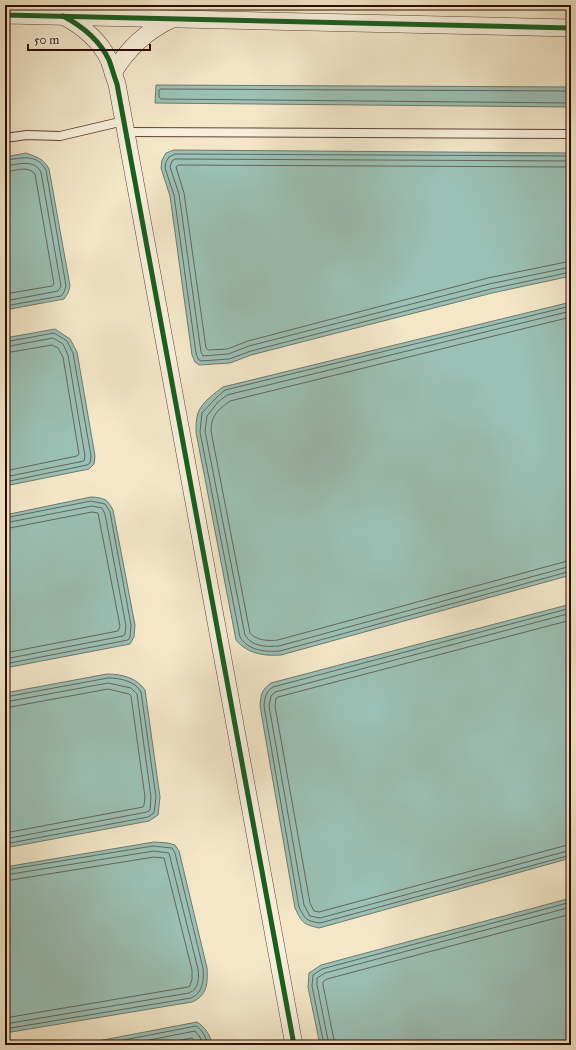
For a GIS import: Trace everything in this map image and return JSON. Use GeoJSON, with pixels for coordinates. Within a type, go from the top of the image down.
{"type":"FeatureCollection","features":[{"type":"Feature","properties":{"kind":"street"},"geometry":{"type":"LineString","coordinates":[[5,15],[571,28]]}},
{"type":"Feature","properties":{"kind":"street"},"geometry":{"type":"LineString","coordinates":[[63,16],[73,21],[90,34],[100,46],[108,59],[117,84],[294,1045]]}},
{"type":"Feature","properties":{"kind":"street"},"geometry":{"type":"LineString","coordinates":[[113,73],[129,49],[139,39],[172,18]]}},
{"type":"Feature","properties":{"kind":"lane"},"geometry":{"type":"LineString","coordinates":[[5,138],[27,135],[60,136],[125,126],[571,134]]}},
{"type":"Feature","properties":{"kind":"water"},"geometry":{"type":"Polygon","coordinates":[[[156,85],[571,87],[571,107],[155,103],[156,85]]]}},
{"type":"Feature","properties":{"kind":"water"},"geometry":{"type":"Polygon","coordinates":[[[174,150],[571,153],[571,276],[492,293],[251,355],[230,363],[199,365],[195,362],[192,355],[170,196],[161,168],[162,160],[166,153],[174,150]]]}},
{"type":"Feature","properties":{"kind":"water"},"geometry":{"type":"Polygon","coordinates":[[[26,153],[37,157],[49,169],[70,286],[64,299],[5,310],[5,157],[26,153]]]}},
{"type":"Feature","properties":{"kind":"water"},"geometry":{"type":"Polygon","coordinates":[[[571,302],[571,575],[281,655],[256,653],[241,645],[236,640],[196,432],[196,420],[198,413],[206,402],[223,387],[571,302]]]}},
{"type":"Feature","properties":{"kind":"water"},"geometry":{"type":"Polygon","coordinates":[[[55,329],[70,339],[77,352],[95,456],[94,464],[89,469],[5,486],[5,338],[55,329]]]}},
{"type":"Feature","properties":{"kind":"water"},"geometry":{"type":"Polygon","coordinates":[[[91,497],[105,500],[109,503],[113,510],[135,625],[134,637],[130,644],[5,668],[5,515],[91,497]]]}},
{"type":"Feature","properties":{"kind":"water"},"geometry":{"type":"Polygon","coordinates":[[[571,604],[571,858],[319,928],[304,922],[299,917],[295,908],[260,706],[263,690],[271,683],[571,604]]]}},
{"type":"Feature","properties":{"kind":"water"},"geometry":{"type":"Polygon","coordinates":[[[107,674],[129,678],[138,682],[145,690],[160,797],[158,815],[149,821],[5,848],[5,693],[107,674]]]}},
{"type":"Feature","properties":{"kind":"water"},"geometry":{"type":"Polygon","coordinates":[[[154,842],[175,845],[179,851],[207,968],[207,984],[204,993],[192,1002],[5,1033],[5,867],[154,842]]]}},
{"type":"Feature","properties":{"kind":"water"},"geometry":{"type":"Polygon","coordinates":[[[571,898],[571,1045],[320,1045],[308,987],[309,973],[321,965],[571,898]]]}},
{"type":"Feature","properties":{"kind":"water"},"geometry":{"type":"Polygon","coordinates":[[[197,1022],[203,1026],[207,1032],[212,1045],[77,1045],[197,1022]]]}},
{"type":"Feature","properties":{"kind":"cycle path"},"geometry":{"type":"LineString","coordinates":[[5,15],[571,28]]}},
{"type":"Feature","properties":{"kind":"cycle path"},"geometry":{"type":"LineString","coordinates":[[63,16],[84,29],[96,40],[109,60],[117,84],[294,1045]]}}]}
